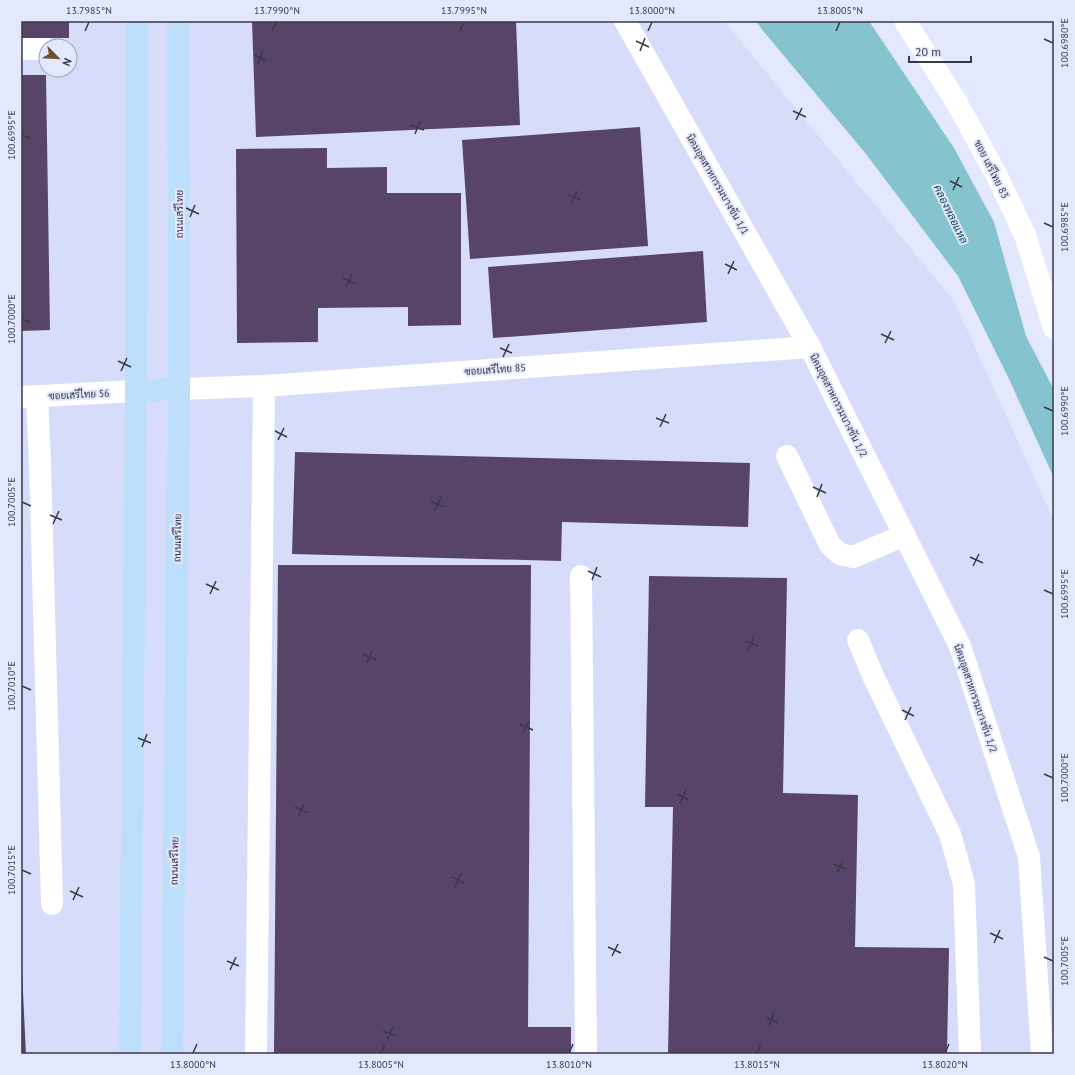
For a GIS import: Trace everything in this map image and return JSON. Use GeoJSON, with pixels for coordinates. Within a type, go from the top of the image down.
{"type":"FeatureCollection","features":[{"type":"Feature","properties":{"kind":"main road"},"geometry":{"type":"LineString","coordinates":[[130,1054],[136,391],[137,21]]}},
{"type":"Feature","properties":{"kind":"main road","name":"ถนนเสรีไทย"},"geometry":{"type":"LineString","coordinates":[[172,1054],[179,388],[178,21]]}},
{"type":"Feature","properties":{"kind":"main road"},"geometry":{"type":"LineString","coordinates":[[136,391],[179,388]]}},
{"type":"Feature","properties":{"kind":"street","name":"นิคมอุตสาหกรรมบางชัน 1/1"},"geometry":{"type":"LineString","coordinates":[[625,21],[810,347]]}},
{"type":"Feature","properties":{"kind":"street","name":"ซอย เสรีไทย 83"},"geometry":{"type":"LineString","coordinates":[[905,21],[957,103],[996,174],[1024,235],[1054,328]]}},
{"type":"Feature","properties":{"kind":"street"},"geometry":{"type":"LineString","coordinates":[[21,48],[38,49]]}},
{"type":"Feature","properties":{"kind":"street","name":"ซอยเสรีไทย 85"},"geometry":{"type":"LineString","coordinates":[[179,388],[264,386],[810,347]]}},
{"type":"Feature","properties":{"kind":"street","name":"นิคมอุตสาหกรรมบางชัน 1/2"},"geometry":{"type":"LineString","coordinates":[[810,347],[960,646],[1029,857],[1042,1054]]}},
{"type":"Feature","properties":{"kind":"street"},"geometry":{"type":"LineString","coordinates":[[256,1054],[264,386]]}},
{"type":"Feature","properties":{"kind":"street","name":"ซอยเสรีไทย 56"},"geometry":{"type":"LineString","coordinates":[[29,397],[136,391]]}},
{"type":"Feature","properties":{"kind":"street"},"geometry":{"type":"LineString","coordinates":[[29,397],[40,463],[52,904]]}},
{"type":"Feature","properties":{"kind":"street"},"geometry":{"type":"LineString","coordinates":[[787,456],[830,545],[840,554],[853,557],[905,535]]}},
{"type":"Feature","properties":{"kind":"street"},"geometry":{"type":"LineString","coordinates":[[580,576],[586,1054]]}},
{"type":"Feature","properties":{"kind":"street"},"geometry":{"type":"LineString","coordinates":[[858,640],[874,678],[950,834],[964,884],[970,1054]]}},
{"type":"Feature","properties":{"kind":"shaded area"},"geometry":{"type":"Polygon","coordinates":[[[21,21],[724,21],[954,301],[1054,521],[1054,1054],[21,1054],[21,21]]]}},
{"type":"Feature","properties":{"kind":"water","name":"คลองหลอแหล"},"geometry":{"type":"Polygon","coordinates":[[[756,21],[869,21],[954,148],[994,222],[1026,336],[1054,390],[1054,478],[1009,379],[958,276],[866,154],[756,21]]]}},
{"type":"Feature","properties":{"kind":"building"},"geometry":{"type":"Polygon","coordinates":[[[21,21],[69,21],[69,38],[21,38],[21,21]]]}},
{"type":"Feature","properties":{"kind":"building"},"geometry":{"type":"Polygon","coordinates":[[[252,21],[516,21],[520,125],[256,137],[252,21]]]}},
{"type":"Feature","properties":{"kind":"building"},"geometry":{"type":"Polygon","coordinates":[[[21,75],[38,75],[38,78],[46,78],[50,330],[21,331],[21,75]]]}},
{"type":"Feature","properties":{"kind":"building"},"geometry":{"type":"Polygon","coordinates":[[[640,127],[648,246],[470,259],[462,140],[640,127]]]}},
{"type":"Feature","properties":{"kind":"building"},"geometry":{"type":"Polygon","coordinates":[[[327,148],[327,168],[387,167],[387,193],[461,193],[461,325],[408,326],[408,307],[318,308],[318,342],[237,343],[236,149],[327,148]]]}},
{"type":"Feature","properties":{"kind":"building"},"geometry":{"type":"Polygon","coordinates":[[[703,251],[707,322],[493,338],[488,267],[703,251]]]}},
{"type":"Feature","properties":{"kind":"building"},"geometry":{"type":"Polygon","coordinates":[[[295,452],[750,463],[748,527],[562,522],[561,561],[292,554],[295,452]]]}},
{"type":"Feature","properties":{"kind":"building"},"geometry":{"type":"Polygon","coordinates":[[[278,565],[531,565],[528,1027],[571,1027],[571,1054],[274,1054],[278,565]]]}},
{"type":"Feature","properties":{"kind":"building"},"geometry":{"type":"Polygon","coordinates":[[[649,576],[787,578],[783,793],[858,795],[855,947],[949,948],[947,1054],[668,1054],[673,807],[645,807],[649,576]]]}},
{"type":"Feature","properties":{"kind":"building"},"geometry":{"type":"Polygon","coordinates":[[[22,971],[26,1054],[21,1054],[22,971]]]}}]}
